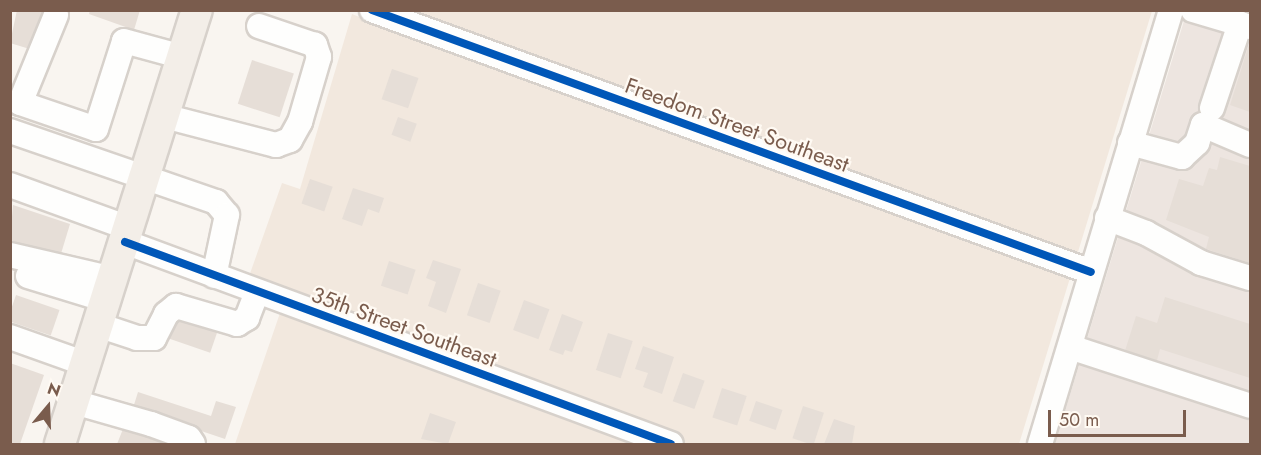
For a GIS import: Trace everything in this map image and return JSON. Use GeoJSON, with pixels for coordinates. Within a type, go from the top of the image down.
{"type":"FeatureCollection","features":[{"type":"Feature","properties":{"kind":"main road"},"geometry":{"type":"LineString","coordinates":[[60,444],[197,10]]}},
{"type":"Feature","properties":{"kind":"street","name":"Freedom Street Southeast"},"geometry":{"type":"LineString","coordinates":[[372,10],[1091,272]]}},
{"type":"Feature","properties":{"kind":"street"},"geometry":{"type":"LineString","coordinates":[[1040,444],[1171,10]]}},
{"type":"Feature","properties":{"kind":"street"},"geometry":{"type":"LineString","coordinates":[[1193,10],[1245,25],[1212,108]]}},
{"type":"Feature","properties":{"kind":"street"},"geometry":{"type":"LineString","coordinates":[[56,15],[17,95],[20,103],[96,129]]}},
{"type":"Feature","properties":{"kind":"street"},"geometry":{"type":"LineString","coordinates":[[164,116],[276,145],[290,140],[300,122],[319,57],[315,45],[260,26]]}},
{"type":"Feature","properties":{"kind":"street"},"geometry":{"type":"LineString","coordinates":[[85,158],[124,41],[183,57]]}},
{"type":"Feature","properties":{"kind":"street"},"geometry":{"type":"LineString","coordinates":[[1130,143],[1182,157],[1197,143],[1203,125],[1251,145]]}},
{"type":"Feature","properties":{"kind":"street"},"geometry":{"type":"LineString","coordinates":[[10,131],[216,202],[227,215],[214,276]]}},
{"type":"Feature","properties":{"kind":"street","name":"35th Street Southeast"},"geometry":{"type":"LineString","coordinates":[[10,185],[127,235],[214,276],[671,444]]}},
{"type":"Feature","properties":{"kind":"street"},"geometry":{"type":"LineString","coordinates":[[1107,218],[1146,233],[1201,263],[1251,278]]}},
{"type":"Feature","properties":{"kind":"street"},"geometry":{"type":"LineString","coordinates":[[10,255],[106,301],[137,338],[154,338],[166,314],[177,306],[237,324],[247,318],[258,292]]}},
{"type":"Feature","properties":{"kind":"street"},"geometry":{"type":"LineString","coordinates":[[28,276],[106,301]]}},
{"type":"Feature","properties":{"kind":"street"},"geometry":{"type":"LineString","coordinates":[[10,337],[86,364]]}},
{"type":"Feature","properties":{"kind":"street"},"geometry":{"type":"LineString","coordinates":[[1070,347],[1251,406]]}},
{"type":"Feature","properties":{"kind":"street"},"geometry":{"type":"LineString","coordinates":[[74,402],[151,424],[189,438],[193,444]]}},
{"type":"Feature","properties":{"kind":"shaded area"},"geometry":{"type":"Polygon","coordinates":[[[395,10],[1152,11],[1019,444],[235,444],[280,313],[241,299],[282,183],[300,189],[352,14],[389,29],[395,10]]]}},
{"type":"Feature","properties":{"kind":"shaded area"},"geometry":{"type":"Polygon","coordinates":[[[1187,11],[1250,11],[1250,444],[1055,444],[1187,11]]]}},
{"type":"Feature","properties":{"kind":"building"},"geometry":{"type":"Polygon","coordinates":[[[17,10],[46,10],[33,50],[10,43],[17,10]]]}},
{"type":"Feature","properties":{"kind":"building"},"geometry":{"type":"Polygon","coordinates":[[[90,10],[140,10],[134,30],[89,14],[90,10]]]}},
{"type":"Feature","properties":{"kind":"building"},"geometry":{"type":"Polygon","coordinates":[[[1250,41],[1250,112],[1230,105],[1250,41]]]}},
{"type":"Feature","properties":{"kind":"building"},"geometry":{"type":"Polygon","coordinates":[[[252,60],[294,74],[280,117],[238,104],[252,60]]]}},
{"type":"Feature","properties":{"kind":"building"},"geometry":{"type":"Polygon","coordinates":[[[392,69],[418,78],[408,108],[382,99],[392,69]]]}},
{"type":"Feature","properties":{"kind":"building"},"geometry":{"type":"Polygon","coordinates":[[[398,117],[417,124],[410,142],[392,135],[398,117]]]}},
{"type":"Feature","properties":{"kind":"building"},"geometry":{"type":"Polygon","coordinates":[[[1220,157],[1250,166],[1250,263],[1206,249],[1209,237],[1166,220],[1179,179],[1203,186],[1209,168],[1217,170],[1220,157]]]}},
{"type":"Feature","properties":{"kind":"building"},"geometry":{"type":"Polygon","coordinates":[[[310,179],[333,187],[324,211],[302,204],[310,179]]]}},
{"type":"Feature","properties":{"kind":"building"},"geometry":{"type":"Polygon","coordinates":[[[353,188],[384,198],[379,213],[368,209],[362,226],[342,219],[353,188]]]}},
{"type":"Feature","properties":{"kind":"building"},"geometry":{"type":"Polygon","coordinates":[[[13,205],[70,224],[60,257],[10,240],[13,205]]]}},
{"type":"Feature","properties":{"kind":"building"},"geometry":{"type":"Polygon","coordinates":[[[433,260],[461,269],[446,313],[428,306],[436,282],[426,278],[433,260]]]}},
{"type":"Feature","properties":{"kind":"building"},"geometry":{"type":"Polygon","coordinates":[[[389,261],[416,270],[408,294],[381,286],[389,261]]]}},
{"type":"Feature","properties":{"kind":"building"},"geometry":{"type":"Polygon","coordinates":[[[478,283],[501,291],[490,323],[467,315],[478,283]]]}},
{"type":"Feature","properties":{"kind":"building"},"geometry":{"type":"Polygon","coordinates":[[[16,295],[59,310],[51,336],[10,321],[10,312],[16,295]]]}},
{"type":"Feature","properties":{"kind":"building"},"geometry":{"type":"Polygon","coordinates":[[[1165,297],[1250,324],[1250,378],[1160,349],[1156,364],[1124,354],[1136,316],[1157,323],[1165,297]]]}},
{"type":"Feature","properties":{"kind":"building"},"geometry":{"type":"Polygon","coordinates":[[[524,300],[549,309],[538,339],[513,330],[524,300]]]}},
{"type":"Feature","properties":{"kind":"building"},"geometry":{"type":"Polygon","coordinates":[[[562,314],[583,322],[572,352],[565,350],[563,355],[549,350],[562,314]]]}},
{"type":"Feature","properties":{"kind":"building"},"geometry":{"type":"Polygon","coordinates":[[[177,317],[218,331],[210,353],[170,339],[177,317]]]}},
{"type":"Feature","properties":{"kind":"building"},"geometry":{"type":"Polygon","coordinates":[[[608,333],[633,341],[621,378],[596,370],[608,333]]]}},
{"type":"Feature","properties":{"kind":"building"},"geometry":{"type":"Polygon","coordinates":[[[643,346],[674,357],[662,394],[643,387],[648,373],[635,369],[643,346]]]}},
{"type":"Feature","properties":{"kind":"building"},"geometry":{"type":"Polygon","coordinates":[[[10,363],[44,375],[20,444],[10,444],[10,363]]]}},
{"type":"Feature","properties":{"kind":"building"},"geometry":{"type":"Polygon","coordinates":[[[683,373],[705,381],[694,409],[673,401],[683,373]]]}},
{"type":"Feature","properties":{"kind":"building"},"geometry":{"type":"Polygon","coordinates":[[[722,388],[747,396],[737,426],[712,417],[722,388]]]}},
{"type":"Feature","properties":{"kind":"building"},"geometry":{"type":"Polygon","coordinates":[[[138,392],[211,416],[216,401],[236,407],[225,439],[133,408],[138,392]]]}},
{"type":"Feature","properties":{"kind":"building"},"geometry":{"type":"Polygon","coordinates":[[[756,401],[782,410],[776,430],[749,421],[756,401]]]}},
{"type":"Feature","properties":{"kind":"building"},"geometry":{"type":"Polygon","coordinates":[[[803,406],[824,413],[814,444],[792,438],[803,406]]]}},
{"type":"Feature","properties":{"kind":"building"},"geometry":{"type":"Polygon","coordinates":[[[430,413],[456,422],[448,444],[421,439],[430,413]]]}},
{"type":"Feature","properties":{"kind":"building"},"geometry":{"type":"Polygon","coordinates":[[[834,419],[855,426],[852,444],[824,444],[834,419]]]}},
{"type":"Feature","properties":{"kind":"building"},"geometry":{"type":"Polygon","coordinates":[[[123,429],[168,444],[117,444],[123,429]]]}},
{"type":"Feature","properties":{"kind":"cycle path"},"geometry":{"type":"LineString","coordinates":[[372,10],[1091,272]]}},
{"type":"Feature","properties":{"kind":"cycle path"},"geometry":{"type":"LineString","coordinates":[[125,242],[671,444]]}}]}
